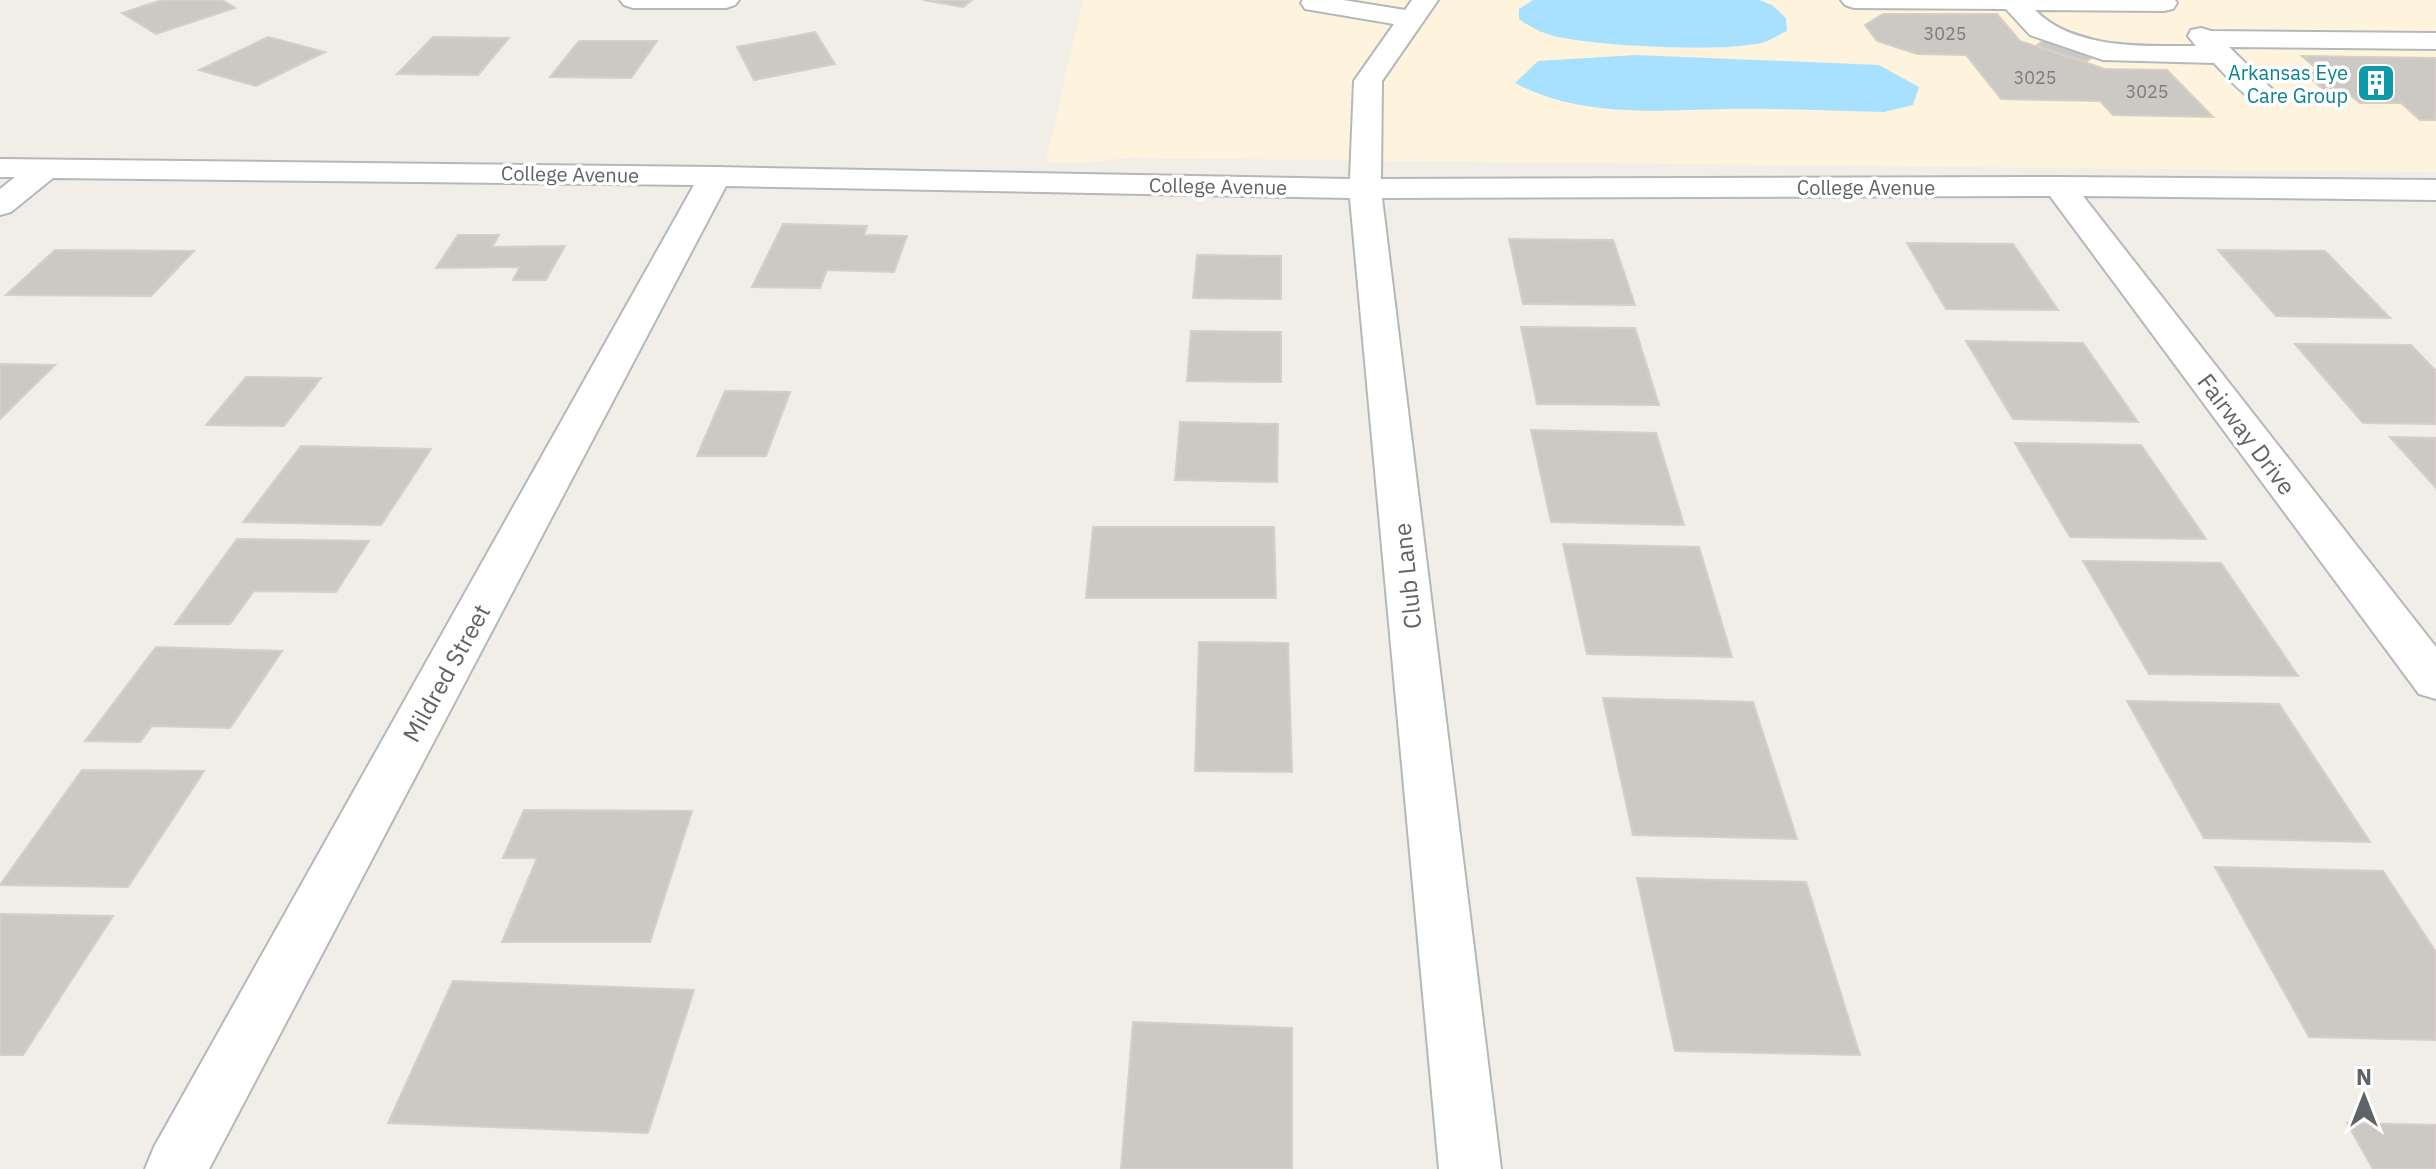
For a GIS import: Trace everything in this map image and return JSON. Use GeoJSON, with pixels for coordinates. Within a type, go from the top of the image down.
{"type":"FeatureCollection","features":[{"type":"Feature","properties":{"kind":"street"},"geometry":{"type":"LineString","coordinates":[[633,0],[726,0]]}},
{"type":"Feature","properties":{"kind":"street"},"geometry":{"type":"LineString","coordinates":[[1854,0],[2162,1],[2266,97]]}},
{"type":"Feature","properties":{"kind":"street"},"geometry":{"type":"LineString","coordinates":[[2013,1],[2039,29],[2113,54],[2213,47],[2436,41]]}},
{"type":"Feature","properties":{"kind":"street"},"geometry":{"type":"LineString","coordinates":[[1314,3],[1418,10]]}},
{"type":"Feature","properties":{"kind":"street","name":"Club Lane"},"geometry":{"type":"LineString","coordinates":[[1418,10],[1368,81],[1365,189],[1470,1169]]}},
{"type":"Feature","properties":{"kind":"street","name":"College Avenue"},"geometry":{"type":"LineString","coordinates":[[0,168],[715,176],[1365,189],[2059,186],[2436,190]]}},
{"type":"Feature","properties":{"kind":"street"},"geometry":{"type":"LineString","coordinates":[[0,205],[46,168]]}},
{"type":"Feature","properties":{"kind":"street","name":"Mildred Street"},"geometry":{"type":"LineString","coordinates":[[176,1169],[715,176]]}},
{"type":"Feature","properties":{"kind":"street","name":"Fairway Drive"},"geometry":{"type":"LineString","coordinates":[[2059,186],[2436,681]]}},
{"type":"Feature","properties":{"kind":"shaded area"},"geometry":{"type":"Polygon","coordinates":[[[1083,0],[2436,0],[2436,172],[1128,158],[1083,163],[1046,162],[1083,0]]]}},
{"type":"Feature","properties":{"kind":"water"},"geometry":{"type":"Polygon","coordinates":[[[1533,0],[1759,0],[1772,5],[1786,18],[1787,31],[1765,42],[1722,47],[1662,47],[1577,40],[1548,34],[1519,19],[1519,9],[1533,0]]]}},
{"type":"Feature","properties":{"kind":"water"},"geometry":{"type":"Polygon","coordinates":[[[1636,55],[1879,65],[1919,87],[1913,105],[1884,112],[1765,109],[1644,111],[1565,102],[1515,83],[1538,61],[1636,55]]]}},
{"type":"Feature","properties":{"kind":"building"},"geometry":{"type":"Polygon","coordinates":[[[162,0],[222,0],[235,8],[156,34],[122,13],[162,0]]]}},
{"type":"Feature","properties":{"kind":"building"},"geometry":{"type":"Polygon","coordinates":[[[923,0],[972,0],[963,7],[923,0]]]}},
{"type":"Feature","properties":{"kind":"building"},"geometry":{"type":"Polygon","coordinates":[[[1883,14],[1997,14],[2020,41],[2105,69],[2167,70],[2213,117],[2113,115],[2100,101],[2001,99],[1966,55],[1917,54],[1877,41],[1865,25],[1883,14]]]}},
{"type":"Feature","properties":{"kind":"building"},"geometry":{"type":"Polygon","coordinates":[[[2060,28],[2110,44],[2086,62],[2036,46],[2060,28]]]}},
{"type":"Feature","properties":{"kind":"building"},"geometry":{"type":"Polygon","coordinates":[[[815,32],[835,64],[754,80],[737,47],[815,32]]]}},
{"type":"Feature","properties":{"kind":"building"},"geometry":{"type":"Polygon","coordinates":[[[268,37],[325,52],[256,86],[199,70],[268,37]]]}},
{"type":"Feature","properties":{"kind":"building"},"geometry":{"type":"Polygon","coordinates":[[[433,37],[509,38],[478,75],[397,74],[433,37]]]}},
{"type":"Feature","properties":{"kind":"building"},"geometry":{"type":"Polygon","coordinates":[[[579,41],[657,41],[631,78],[550,77],[579,41]]]}},
{"type":"Feature","properties":{"kind":"building","name":"Arkansas Eye Care Group"},"geometry":{"type":"Polygon","coordinates":[[[2302,56],[2436,58],[2436,120],[2420,120],[2401,103],[2360,103],[2351,96],[2331,96],[2301,70],[2318,70],[2302,56]]]}},
{"type":"Feature","properties":{"kind":"building"},"geometry":{"type":"Polygon","coordinates":[[[783,224],[867,226],[864,235],[907,236],[894,272],[827,270],[820,288],[752,287],[783,224]]]}},
{"type":"Feature","properties":{"kind":"building"},"geometry":{"type":"Polygon","coordinates":[[[458,235],[499,235],[492,247],[565,246],[546,280],[513,280],[520,267],[436,268],[458,235]]]}},
{"type":"Feature","properties":{"kind":"building"},"geometry":{"type":"Polygon","coordinates":[[[1509,239],[1613,240],[1635,305],[1523,304],[1509,239]]]}},
{"type":"Feature","properties":{"kind":"building"},"geometry":{"type":"Polygon","coordinates":[[[1907,243],[2013,244],[2058,310],[1946,309],[1907,243]]]}},
{"type":"Feature","properties":{"kind":"building"},"geometry":{"type":"Polygon","coordinates":[[[55,250],[194,251],[151,296],[6,295],[55,250]]]}},
{"type":"Feature","properties":{"kind":"building"},"geometry":{"type":"Polygon","coordinates":[[[2218,250],[2325,251],[2390,318],[2276,316],[2218,250]]]}},
{"type":"Feature","properties":{"kind":"building"},"geometry":{"type":"Polygon","coordinates":[[[1197,255],[1281,256],[1281,299],[1193,298],[1197,255]]]}},
{"type":"Feature","properties":{"kind":"building"},"geometry":{"type":"Polygon","coordinates":[[[1521,327],[1635,328],[1659,405],[1537,404],[1521,327]]]}},
{"type":"Feature","properties":{"kind":"building"},"geometry":{"type":"Polygon","coordinates":[[[1191,331],[1281,332],[1281,382],[1187,381],[1191,331]]]}},
{"type":"Feature","properties":{"kind":"building"},"geometry":{"type":"Polygon","coordinates":[[[1966,341],[2083,343],[2138,422],[2013,419],[1966,341]]]}},
{"type":"Feature","properties":{"kind":"building"},"geometry":{"type":"Polygon","coordinates":[[[2295,344],[2411,345],[2436,371],[2436,424],[2363,423],[2295,344]]]}},
{"type":"Feature","properties":{"kind":"building"},"geometry":{"type":"Polygon","coordinates":[[[0,364],[55,365],[0,419],[0,364]]]}},
{"type":"Feature","properties":{"kind":"building"},"geometry":{"type":"Polygon","coordinates":[[[246,377],[321,378],[284,426],[206,425],[246,377]]]}},
{"type":"Feature","properties":{"kind":"building"},"geometry":{"type":"Polygon","coordinates":[[[725,391],[790,392],[766,456],[697,456],[725,391]]]}},
{"type":"Feature","properties":{"kind":"building"},"geometry":{"type":"Polygon","coordinates":[[[1180,422],[1278,424],[1277,482],[1175,480],[1180,422]]]}},
{"type":"Feature","properties":{"kind":"building"},"geometry":{"type":"Polygon","coordinates":[[[1531,430],[1656,433],[1684,525],[1551,522],[1531,430]]]}},
{"type":"Feature","properties":{"kind":"building"},"geometry":{"type":"Polygon","coordinates":[[[2390,437],[2436,438],[2436,488],[2390,437]]]}},
{"type":"Feature","properties":{"kind":"building"},"geometry":{"type":"Polygon","coordinates":[[[2015,443],[2141,445],[2206,539],[2070,537],[2015,443]]]}},
{"type":"Feature","properties":{"kind":"building"},"geometry":{"type":"Polygon","coordinates":[[[301,446],[431,449],[381,525],[243,522],[301,446]]]}},
{"type":"Feature","properties":{"kind":"building"},"geometry":{"type":"Polygon","coordinates":[[[1093,527],[1274,527],[1276,598],[1086,598],[1093,527]]]}},
{"type":"Feature","properties":{"kind":"building"},"geometry":{"type":"Polygon","coordinates":[[[237,539],[369,541],[336,592],[254,591],[230,624],[175,624],[237,539]]]}},
{"type":"Feature","properties":{"kind":"building"},"geometry":{"type":"Polygon","coordinates":[[[1563,544],[1699,547],[1732,657],[1587,654],[1563,544]]]}},
{"type":"Feature","properties":{"kind":"building"},"geometry":{"type":"Polygon","coordinates":[[[2083,561],[2221,563],[2298,676],[2149,674],[2083,561]]]}},
{"type":"Feature","properties":{"kind":"building"},"geometry":{"type":"Polygon","coordinates":[[[1199,642],[1288,643],[1292,772],[1195,771],[1199,642]]]}},
{"type":"Feature","properties":{"kind":"building"},"geometry":{"type":"Polygon","coordinates":[[[156,647],[282,651],[230,728],[152,726],[140,742],[85,741],[156,647]]]}},
{"type":"Feature","properties":{"kind":"building"},"geometry":{"type":"Polygon","coordinates":[[[1603,698],[1753,702],[1797,839],[1633,835],[1603,698]]]}},
{"type":"Feature","properties":{"kind":"building"},"geometry":{"type":"Polygon","coordinates":[[[2127,701],[2279,704],[2370,842],[2204,838],[2127,701]]]}},
{"type":"Feature","properties":{"kind":"building"},"geometry":{"type":"Polygon","coordinates":[[[82,770],[204,771],[128,887],[0,885],[82,770]]]}},
{"type":"Feature","properties":{"kind":"building"},"geometry":{"type":"Polygon","coordinates":[[[524,810],[692,811],[650,942],[502,942],[537,858],[503,858],[524,810]]]}},
{"type":"Feature","properties":{"kind":"building"},"geometry":{"type":"Polygon","coordinates":[[[2215,867],[2383,871],[2436,952],[2436,1040],[2309,1037],[2215,867]]]}},
{"type":"Feature","properties":{"kind":"building"},"geometry":{"type":"Polygon","coordinates":[[[1637,878],[1806,882],[1860,1055],[1675,1051],[1637,878]]]}},
{"type":"Feature","properties":{"kind":"building"},"geometry":{"type":"Polygon","coordinates":[[[0,914],[113,916],[23,1055],[0,1055],[0,914]]]}},
{"type":"Feature","properties":{"kind":"building"},"geometry":{"type":"Polygon","coordinates":[[[453,981],[694,990],[648,1133],[388,1123],[453,981]]]}},
{"type":"Feature","properties":{"kind":"building"},"geometry":{"type":"Polygon","coordinates":[[[1133,1022],[1292,1028],[1292,1169],[1121,1169],[1133,1022]]]}},
{"type":"Feature","properties":{"kind":"building"},"geometry":{"type":"Polygon","coordinates":[[[2347,1123],[2436,1125],[2436,1169],[2373,1169],[2347,1123]]]}},
{"type":"Feature","properties":{"kind":"place","name":"Arkansas Eye Care Group"},"geometry":{"type":"Point","coordinates":[2376,83]}}]}
